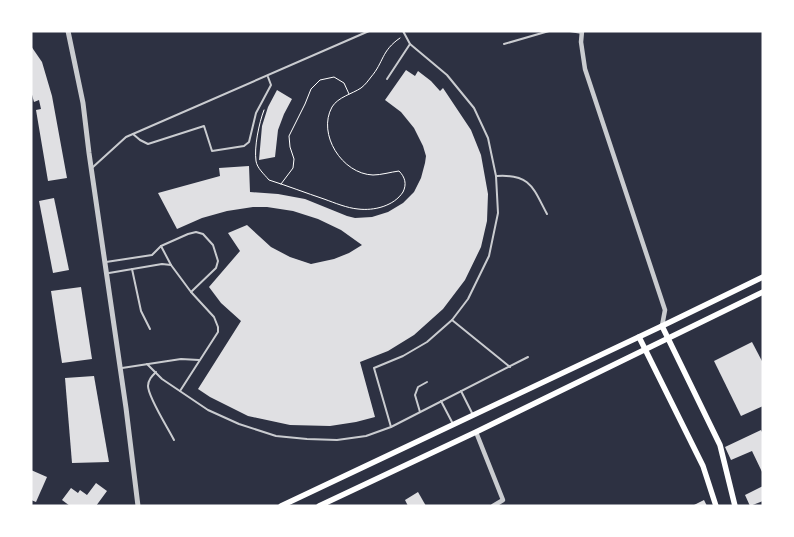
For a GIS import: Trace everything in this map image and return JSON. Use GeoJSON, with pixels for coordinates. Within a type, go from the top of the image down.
{"type":"FeatureCollection","features":[{"type":"Feature","properties":{"kind":"main road"},"geometry":{"type":"LineString","coordinates":[[281,506],[763,277]]}},
{"type":"Feature","properties":{"kind":"main road"},"geometry":{"type":"LineString","coordinates":[[319,506],[476,432],[763,292]]}},
{"type":"Feature","properties":{"kind":"main road"},"geometry":{"type":"LineString","coordinates":[[662,326],[720,445],[735,506]]}},
{"type":"Feature","properties":{"kind":"main road"},"geometry":{"type":"LineString","coordinates":[[638,337],[703,466],[716,506]]}},
{"type":"Feature","properties":{"kind":"street"},"geometry":{"type":"LineString","coordinates":[[68,31],[83,103],[138,506]]}},
{"type":"Feature","properties":{"kind":"street"},"geometry":{"type":"LineString","coordinates":[[582,32],[581,42],[585,69],[665,310],[662,326]]}},
{"type":"Feature","properties":{"kind":"street"},"geometry":{"type":"LineString","coordinates":[[476,432],[503,500],[493,506]]}},
{"type":"Feature","properties":{"kind":"lane"},"geometry":{"type":"LineString","coordinates":[[91,169],[126,137],[369,31]]}},
{"type":"Feature","properties":{"kind":"lane"},"geometry":{"type":"LineString","coordinates":[[390,427],[374,368],[404,356],[427,342],[452,320],[468,299],[489,256],[498,213],[496,176],[488,138],[474,108],[447,76],[410,44],[403,31]]}},
{"type":"Feature","properties":{"kind":"lane"},"geometry":{"type":"LineString","coordinates":[[504,44],[549,31]]}},
{"type":"Feature","properties":{"kind":"lane"},"geometry":{"type":"LineString","coordinates":[[570,31],[582,32]]}},
{"type":"Feature","properties":{"kind":"lane"},"geometry":{"type":"LineString","coordinates":[[387,79],[410,44]]}},
{"type":"Feature","properties":{"kind":"lane"},"geometry":{"type":"LineString","coordinates":[[133,134],[148,144],[204,126],[212,151],[244,146],[249,142],[256,113],[271,85],[268,76]]}},
{"type":"Feature","properties":{"kind":"lane"},"geometry":{"type":"LineString","coordinates":[[496,176],[510,175],[520,177],[530,184],[547,214]]}},
{"type":"Feature","properties":{"kind":"lane"},"geometry":{"type":"LineString","coordinates":[[105,262],[152,255],[161,246],[196,232],[207,237],[213,245],[218,261],[216,268],[192,292]]}},
{"type":"Feature","properties":{"kind":"lane"},"geometry":{"type":"LineString","coordinates":[[161,246],[171,265],[214,317],[218,327],[218,332],[180,391]]}},
{"type":"Feature","properties":{"kind":"lane"},"geometry":{"type":"LineString","coordinates":[[106,273],[162,264],[171,265]]}},
{"type":"Feature","properties":{"kind":"lane"},"geometry":{"type":"LineString","coordinates":[[132,269],[140,311],[150,329]]}},
{"type":"Feature","properties":{"kind":"lane"},"geometry":{"type":"LineString","coordinates":[[452,320],[510,366]]}},
{"type":"Feature","properties":{"kind":"lane"},"geometry":{"type":"LineString","coordinates":[[147,364],[180,391],[208,410],[239,424],[276,436],[337,440],[366,436],[390,427],[528,357]]}},
{"type":"Feature","properties":{"kind":"lane"},"geometry":{"type":"LineString","coordinates":[[120,368],[181,359],[199,360]]}},
{"type":"Feature","properties":{"kind":"lane"},"geometry":{"type":"LineString","coordinates":[[156,372],[149,380],[148,386],[174,440]]}},
{"type":"Feature","properties":{"kind":"lane"},"geometry":{"type":"LineString","coordinates":[[420,412],[415,395],[418,387],[427,382]]}},
{"type":"Feature","properties":{"kind":"lane"},"geometry":{"type":"LineString","coordinates":[[461,391],[473,415]]}},
{"type":"Feature","properties":{"kind":"lane"},"geometry":{"type":"LineString","coordinates":[[441,401],[453,424]]}},
{"type":"Feature","properties":{"kind":"path"},"geometry":{"type":"LineString","coordinates":[[266,106],[257,136],[256,162],[261,172],[269,180],[337,204],[358,209],[378,208],[392,203],[402,192],[406,183],[403,175],[399,171],[372,175],[351,167],[341,159],[332,147],[329,126],[333,105],[361,88],[374,75],[391,44],[405,35]]}},
{"type":"Feature","properties":{"kind":"path"},"geometry":{"type":"LineString","coordinates":[[281,184],[293,168],[294,159],[289,136],[305,104],[310,89],[320,80],[334,77],[344,83],[349,94]]}},
{"type":"Feature","properties":{"kind":"building"},"geometry":{"type":"Polygon","coordinates":[[[31,46],[42,62],[52,96],[67,178],[48,181],[36,110],[41,109],[39,100],[34,102],[31,91],[31,46]]]}},
{"type":"Feature","properties":{"kind":"building"},"geometry":{"type":"Polygon","coordinates":[[[406,70],[415,76],[418,71],[440,91],[443,88],[471,130],[481,155],[488,194],[487,221],[481,247],[465,280],[443,309],[414,335],[388,351],[360,362],[375,417],[330,426],[290,425],[248,416],[210,397],[198,389],[241,321],[221,303],[209,287],[240,251],[228,233],[247,225],[271,247],[290,257],[311,264],[334,259],[362,245],[341,230],[318,219],[293,211],[267,207],[227,211],[202,218],[177,229],[158,193],[220,176],[219,168],[249,166],[250,192],[278,194],[305,199],[355,218],[372,217],[388,212],[403,203],[414,192],[421,178],[426,156],[414,128],[401,112],[385,100],[406,70]]]}},
{"type":"Feature","properties":{"kind":"building"},"geometry":{"type":"Polygon","coordinates":[[[277,90],[292,99],[278,130],[275,157],[259,160],[262,126],[268,107],[277,90]]]}},
{"type":"Feature","properties":{"kind":"building"},"geometry":{"type":"Polygon","coordinates":[[[54,198],[69,270],[53,273],[39,201],[54,198]]]}},
{"type":"Feature","properties":{"kind":"building"},"geometry":{"type":"Polygon","coordinates":[[[81,287],[92,359],[62,363],[51,291],[81,287]]]}},
{"type":"Feature","properties":{"kind":"building"},"geometry":{"type":"Polygon","coordinates":[[[752,342],[763,363],[763,406],[741,416],[714,361],[752,342]]]}},
{"type":"Feature","properties":{"kind":"building"},"geometry":{"type":"Polygon","coordinates":[[[94,376],[109,462],[72,463],[65,378],[94,376]]]}},
{"type":"Feature","properties":{"kind":"building"},"geometry":{"type":"Polygon","coordinates":[[[761,430],[763,434],[763,474],[752,451],[731,460],[725,447],[761,430]]]}},
{"type":"Feature","properties":{"kind":"building"},"geometry":{"type":"Polygon","coordinates":[[[31,470],[47,477],[36,502],[31,500],[31,470]]]}},
{"type":"Feature","properties":{"kind":"building"},"geometry":{"type":"Polygon","coordinates":[[[96,483],[107,491],[96,506],[70,506],[62,500],[71,488],[78,493],[80,490],[87,495],[96,483]]]}},
{"type":"Feature","properties":{"kind":"building"},"geometry":{"type":"Polygon","coordinates":[[[763,486],[763,501],[750,506],[745,495],[763,486]]]}},
{"type":"Feature","properties":{"kind":"building"},"geometry":{"type":"Polygon","coordinates":[[[418,492],[426,506],[408,506],[405,500],[418,492]]]}},
{"type":"Feature","properties":{"kind":"building"},"geometry":{"type":"Polygon","coordinates":[[[704,500],[707,506],[692,506],[704,500]]]}}]}
